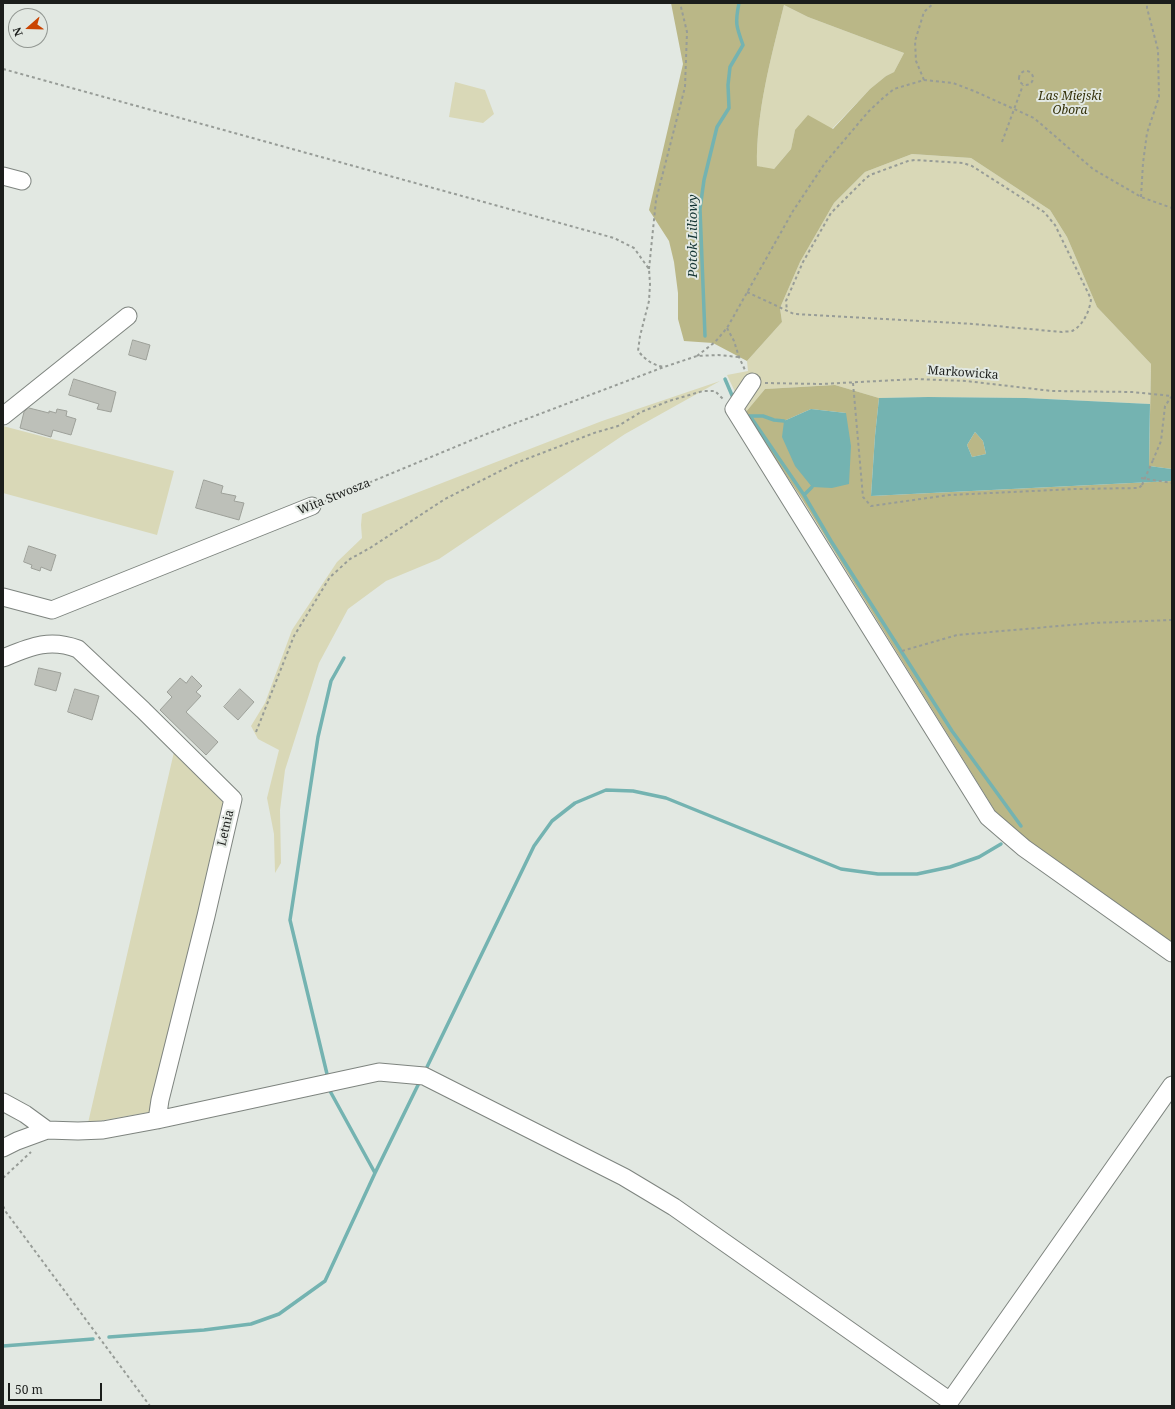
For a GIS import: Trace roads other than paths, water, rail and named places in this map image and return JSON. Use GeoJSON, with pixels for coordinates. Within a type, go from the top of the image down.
{"type":"FeatureCollection","features":[{"type":"Feature","properties":{"kind":"street"},"geometry":{"type":"LineString","coordinates":[[3,176],[22,181]]}},
{"type":"Feature","properties":{"kind":"street"},"geometry":{"type":"LineString","coordinates":[[3,416],[128,316]]}},
{"type":"Feature","properties":{"kind":"street"},"geometry":{"type":"LineString","coordinates":[[752,382],[734,409],[988,817],[1024,848],[1172,953]]}},
{"type":"Feature","properties":{"kind":"street","name":"Wita Stwosza"},"geometry":{"type":"LineString","coordinates":[[3,597],[52,610],[312,506]]}},
{"type":"Feature","properties":{"kind":"street","name":"Letnia"},"geometry":{"type":"LineString","coordinates":[[3,658],[42,644],[65,644],[78,649],[143,710],[233,799],[206,916],[160,1100],[157,1120]]}},
{"type":"Feature","properties":{"kind":"street"},"geometry":{"type":"LineString","coordinates":[[3,1148],[47,1130],[103,1130],[157,1120],[379,1072],[424,1076],[624,1178],[674,1207],[950,1401],[1172,1085]]}},
{"type":"Feature","properties":{"kind":"street"},"geometry":{"type":"LineString","coordinates":[[3,1102],[25,1114],[47,1130]]}},
{"type":"Feature","properties":{"kind":"water"},"geometry":{"type":"Polygon","coordinates":[[[879,398],[1026,398],[1150,404],[1149,466],[1172,469],[1172,481],[871,496],[879,398]],[[975,432],[967,445],[972,457],[986,454],[983,441],[975,432]]]}},
{"type":"Feature","properties":{"kind":"water"},"geometry":{"type":"Polygon","coordinates":[[[811,409],[846,413],[851,446],[849,484],[832,488],[812,487],[795,466],[782,437],[784,421],[811,409]]]}},
{"type":"Feature","properties":{"kind":"waterway","name":"Potok Liliowy"},"geometry":{"type":"LineString","coordinates":[[705,336],[700,209],[704,180],[717,127],[729,108],[728,85],[730,67],[743,45],[737,24],[739,3]]}},
{"type":"Feature","properties":{"kind":"waterway"},"geometry":{"type":"LineString","coordinates":[[725,379],[734,400]]}},
{"type":"Feature","properties":{"kind":"waterway"},"geometry":{"type":"LineString","coordinates":[[748,416],[763,416],[774,420],[784,421]]}},
{"type":"Feature","properties":{"kind":"waterway"},"geometry":{"type":"LineString","coordinates":[[750,416],[804,495]]}},
{"type":"Feature","properties":{"kind":"waterway"},"geometry":{"type":"LineString","coordinates":[[812,487],[804,495],[831,541],[952,731],[1021,826]]}},
{"type":"Feature","properties":{"kind":"waterway"},"geometry":{"type":"LineString","coordinates":[[327,1074],[290,920],[318,737],[331,681],[344,658]]}},
{"type":"Feature","properties":{"kind":"waterway"},"geometry":{"type":"LineString","coordinates":[[427,1067],[534,846],[552,821],[575,803],[606,790],[633,791],[666,798],[841,869],[878,874],[917,874],[950,867],[979,857],[1001,844]]}},
{"type":"Feature","properties":{"kind":"waterway"},"geometry":{"type":"LineString","coordinates":[[109,1337],[204,1330],[251,1324],[279,1314],[325,1281],[419,1083]]}},
{"type":"Feature","properties":{"kind":"waterway"},"geometry":{"type":"LineString","coordinates":[[330,1091],[375,1173]]}},
{"type":"Feature","properties":{"kind":"waterway"},"geometry":{"type":"LineString","coordinates":[[3,1346],[93,1339]]}},
{"type":"Feature","properties":{"kind":"park label","name":"Las Miejski Obora"},"geometry":{"type":"Point","coordinates":[1070,104]}}]}
